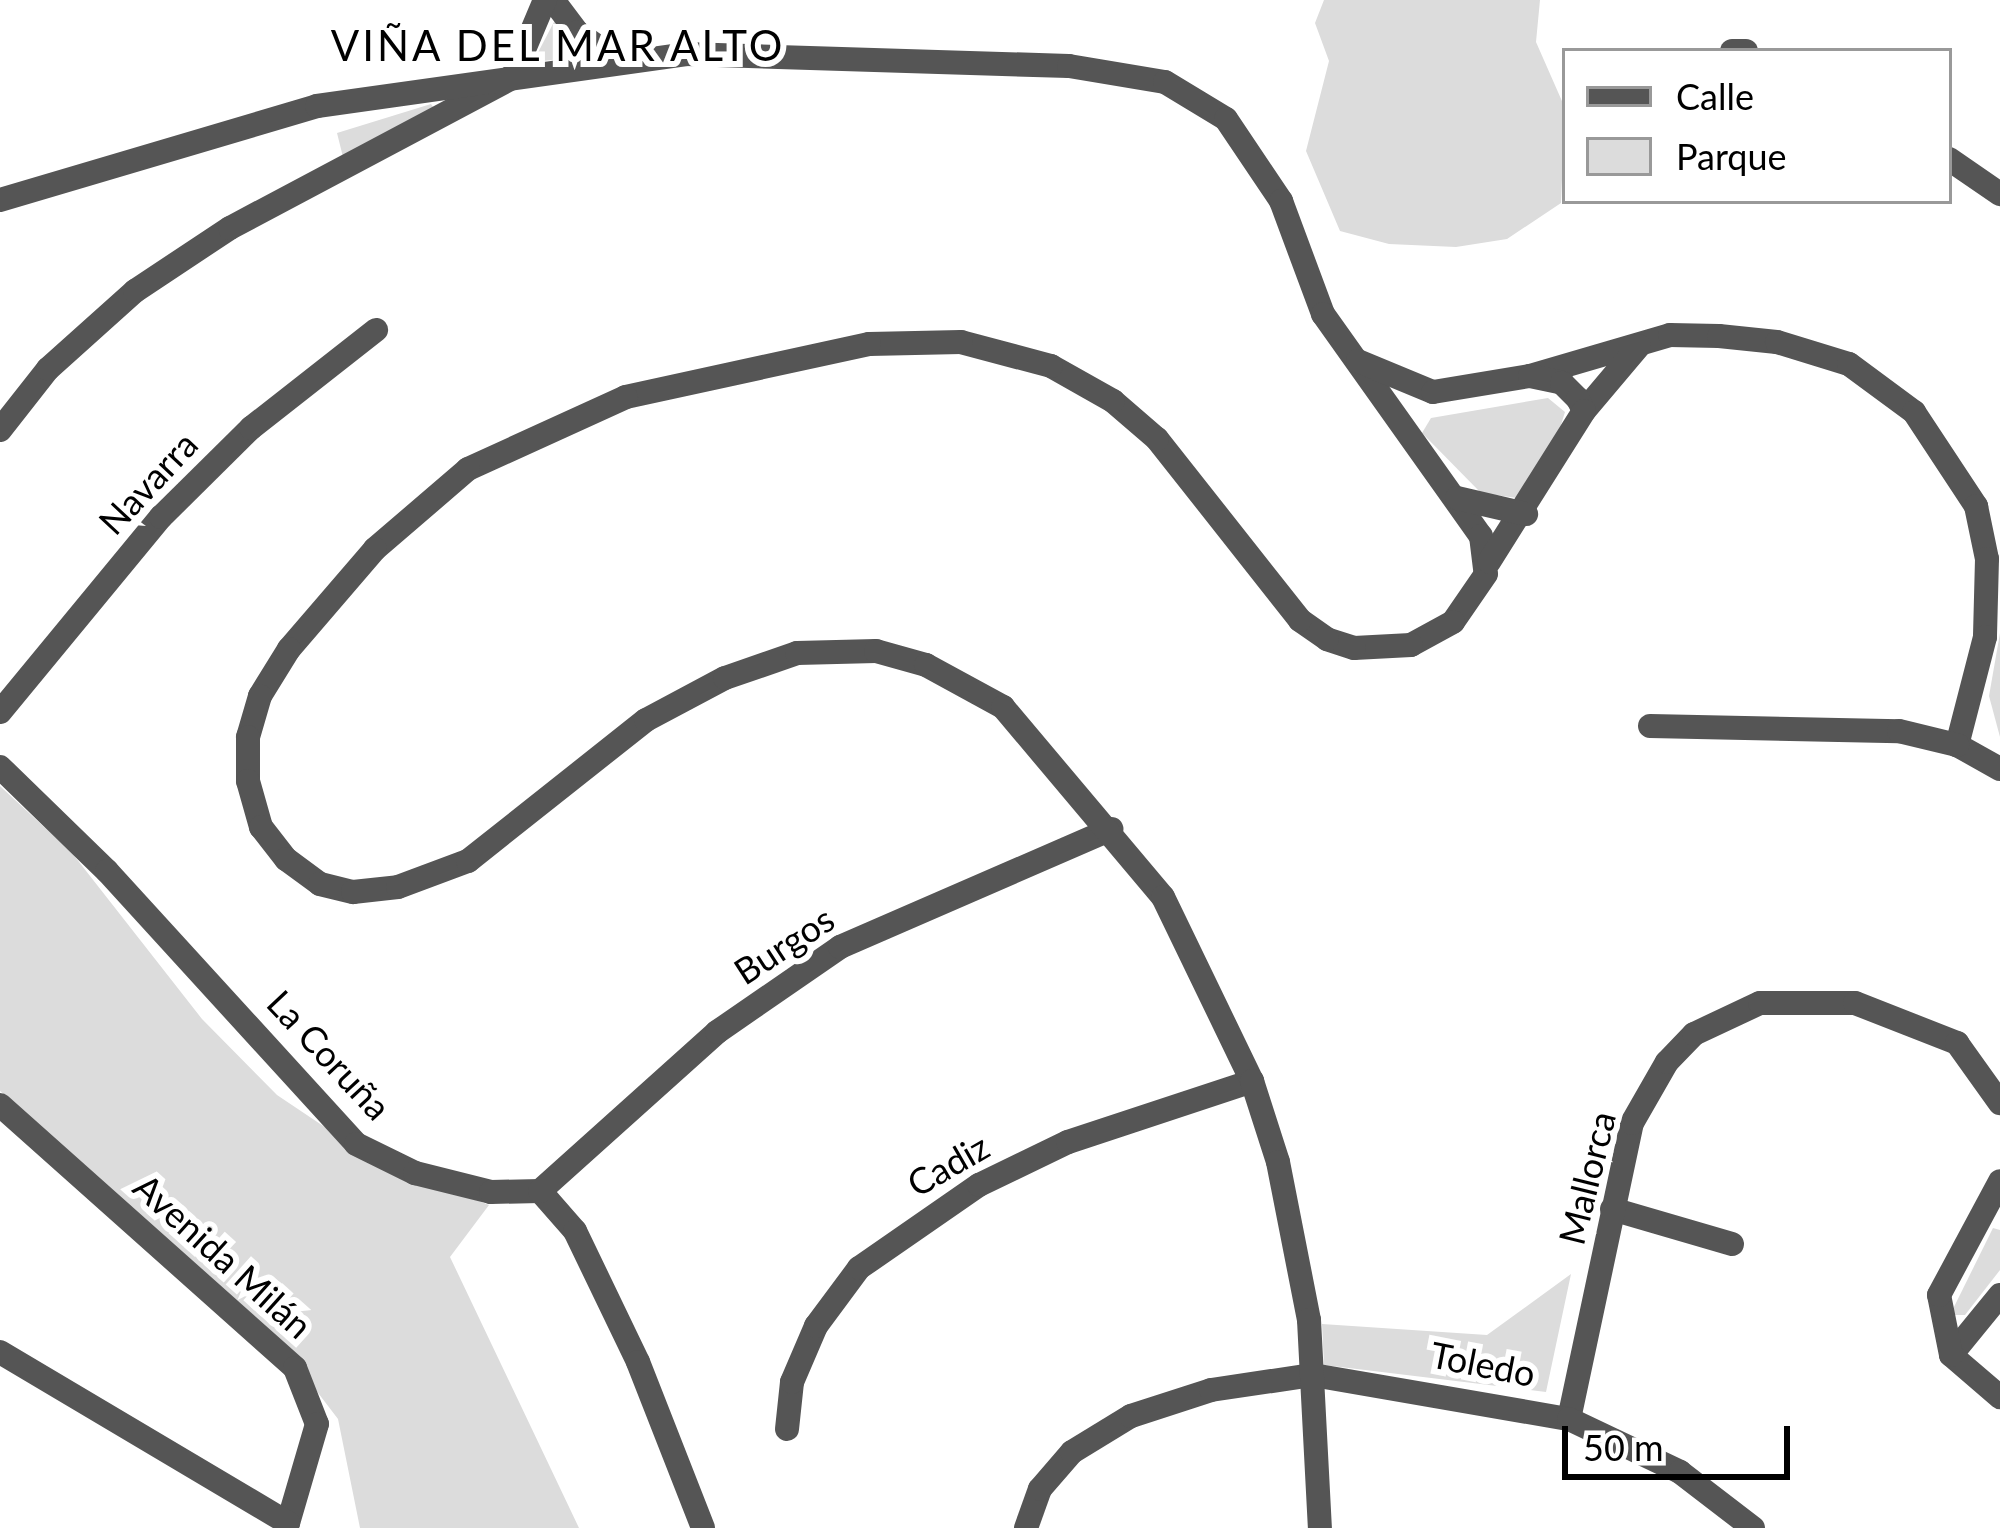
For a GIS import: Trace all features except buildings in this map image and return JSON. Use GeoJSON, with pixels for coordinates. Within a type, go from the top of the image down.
{"type":"FeatureCollection","features":[{"type":"Feature","properties":{"kind":"street"},"geometry":{"type":"LineString","coordinates":[[0,430],[48,369],[136,291],[230,228],[512,78],[549,0],[577,32],[615,59]]}},
{"type":"Feature","properties":{"kind":"street"},"geometry":{"type":"LineString","coordinates":[[0,200],[317,106],[615,59],[880,54],[1069,65],[1165,82],[1226,119],[1255,153],[1323,314],[1456,498],[1489,562]]}},
{"type":"Feature","properties":{"kind":"street"},"geometry":{"type":"LineString","coordinates":[[1952,161],[2000,194]]}},
{"type":"Feature","properties":{"kind":"street","name":"Navarra"},"geometry":{"type":"LineString","coordinates":[[0,712],[161,517],[251,428],[376,330]]}},
{"type":"Feature","properties":{"kind":"street"},"geometry":{"type":"LineString","coordinates":[[1358,361],[1433,392],[1530,376],[1670,335],[1777,342],[1849,364],[1927,428],[1976,506],[1987,559],[1985,637],[1957,745]]}},
{"type":"Feature","properties":{"kind":"street"},"geometry":{"type":"LineString","coordinates":[[1320,1528],[1313,1375],[1298,1254],[1252,1081],[1192,948],[1111,829],[1003,707],[926,664],[838,647],[761,664],[683,699],[603,751],[468,861],[398,887],[353,892],[320,884],[286,859],[261,827],[248,737],[260,696],[330,596],[468,469],[626,397],[869,344],[961,342],[1051,366],[1113,401],[1157,439],[1300,620],[1327,639],[1354,648],[1412,645],[1453,622],[1478,594],[1489,562],[1526,514],[1584,411],[1639,346]]}},
{"type":"Feature","properties":{"kind":"street"},"geometry":{"type":"LineString","coordinates":[[1530,376],[1562,383],[1584,411]]}},
{"type":"Feature","properties":{"kind":"street"},"geometry":{"type":"LineString","coordinates":[[1402,426],[1433,392]]}},
{"type":"Feature","properties":{"kind":"street"},"geometry":{"type":"LineString","coordinates":[[1456,498],[1526,514]]}},
{"type":"Feature","properties":{"kind":"street"},"geometry":{"type":"LineString","coordinates":[[1650,726],[1861,729],[1957,745],[2000,769]]}},
{"type":"Feature","properties":{"kind":"street","name":"La Coruña"},"geometry":{"type":"LineString","coordinates":[[0,766],[107,871],[356,1144],[415,1173],[491,1192],[540,1191]]}},
{"type":"Feature","properties":{"kind":"street","name":"Burgos"},"geometry":{"type":"LineString","coordinates":[[540,1191],[716,1032],[841,946],[1111,829]]}},
{"type":"Feature","properties":{"kind":"street","name":"Mallorca"},"geometry":{"type":"LineString","coordinates":[[1569,1419],[1632,1123],[1667,1062],[1694,1034],[1760,1003],[1855,1003],[1958,1043],[2000,1103]]}},
{"type":"Feature","properties":{"kind":"street","name":"Cadiz"},"geometry":{"type":"LineString","coordinates":[[787,1429],[792,1382],[816,1326],[859,1268],[997,1176],[1068,1142],[1252,1081]]}},
{"type":"Feature","properties":{"kind":"street","name":"Avenida Milán"},"geometry":{"type":"LineString","coordinates":[[0,1105],[295,1368],[316,1424],[289,1526],[0,1352]]}},
{"type":"Feature","properties":{"kind":"street"},"geometry":{"type":"LineString","coordinates":[[2000,1181],[1939,1295],[1951,1355],[2000,1397]]}},
{"type":"Feature","properties":{"kind":"street"},"geometry":{"type":"LineString","coordinates":[[540,1191],[584,1250],[703,1528]]}},
{"type":"Feature","properties":{"kind":"street"},"geometry":{"type":"LineString","coordinates":[[1612,1209],[1732,1244]]}},
{"type":"Feature","properties":{"kind":"street"},"geometry":{"type":"LineString","coordinates":[[1951,1355],[2000,1295]]}},
{"type":"Feature","properties":{"kind":"street","name":"Toledo"},"geometry":{"type":"LineString","coordinates":[[1026,1528],[1040,1489],[1072,1452],[1131,1416],[1211,1390],[1313,1375],[1569,1419],[1680,1472],[1753,1528]]}},
{"type":"Feature","properties":{"kind":"green space"},"geometry":{"type":"Polygon","coordinates":[[[1324,0],[1540,0],[1536,42],[1562,101],[1561,203],[1507,239],[1456,247],[1389,244],[1340,231],[1306,151],[1329,61],[1315,23],[1324,0]]]}},
{"type":"Feature","properties":{"kind":"green space"},"geometry":{"type":"Polygon","coordinates":[[[555,20],[588,56],[533,62],[555,20]]]}},
{"type":"Feature","properties":{"kind":"green space"},"geometry":{"type":"Polygon","coordinates":[[[431,104],[436,111],[343,157],[337,133],[431,104]]]}},
{"type":"Feature","properties":{"kind":"green space"},"geometry":{"type":"Polygon","coordinates":[[[1548,398],[1565,412],[1556,441],[1517,498],[1481,493],[1422,433],[1431,418],[1548,398]]]}},
{"type":"Feature","properties":{"kind":"green space"},"geometry":{"type":"Polygon","coordinates":[[[2000,633],[2000,737],[1989,696],[2000,633]]]}},
{"type":"Feature","properties":{"kind":"green space"},"geometry":{"type":"Polygon","coordinates":[[[0,786],[72,853],[202,1019],[277,1095],[368,1156],[489,1205],[450,1257],[579,1528],[360,1528],[338,1419],[270,1330],[0,1091],[0,786]]]}},
{"type":"Feature","properties":{"kind":"green space"},"geometry":{"type":"Polygon","coordinates":[[[1993,1228],[2000,1230],[2000,1270],[1965,1315],[1950,1315],[1993,1228]]]}},
{"type":"Feature","properties":{"kind":"green space"},"geometry":{"type":"Polygon","coordinates":[[[1571,1274],[1546,1392],[1324,1365],[1322,1324],[1487,1335],[1571,1274]]]}},
{"type":"Feature","properties":{"kind":"district","name":"VIÑA DEL MAR ALTO"},"geometry":{"type":"Point","coordinates":[558,45]}}]}
